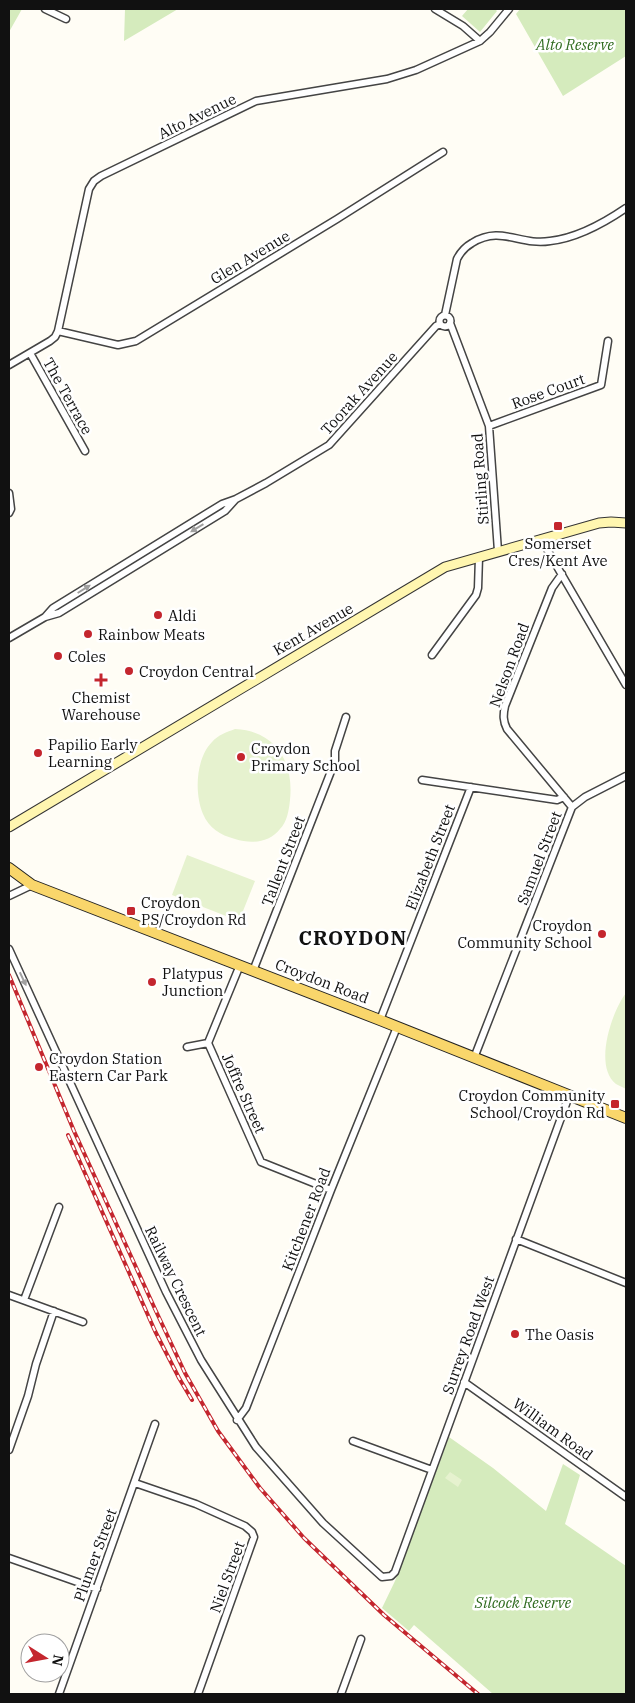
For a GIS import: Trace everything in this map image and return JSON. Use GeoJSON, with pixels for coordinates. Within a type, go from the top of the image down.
{"type":"FeatureCollection","features":[{"type":"Feature","properties":{"kind":"main road","name":"Kent Avenue"},"geometry":{"type":"LineString","coordinates":[[9,827],[445,567],[599,523],[626,523]]}},
{"type":"Feature","properties":{"kind":"main road","name":"Croydon Road"},"geometry":{"type":"LineString","coordinates":[[9,868],[32,885],[626,1118]]}},
{"type":"Feature","properties":{"kind":"main road"},"geometry":{"type":"LineString","coordinates":[[9,879],[32,885]]}},
{"type":"Feature","properties":{"kind":"street"},"geometry":{"type":"LineString","coordinates":[[45,9],[66,19]]}},
{"type":"Feature","properties":{"kind":"street"},"geometry":{"type":"LineString","coordinates":[[435,9],[458,23],[480,42]]}},
{"type":"Feature","properties":{"kind":"street","name":"Alto Avenue"},"geometry":{"type":"LineString","coordinates":[[58,331],[89,189],[94,181],[101,176],[256,102],[398,76],[456,53],[480,42],[509,9]]}},
{"type":"Feature","properties":{"kind":"street","name":"Glen Avenue"},"geometry":{"type":"LineString","coordinates":[[58,331],[118,345],[136,341],[443,152]]}},
{"type":"Feature","properties":{"kind":"street"},"geometry":{"type":"LineString","coordinates":[[445,315],[460,252],[479,238],[490,234],[505,235],[527,241],[550,241],[584,232],[607,221],[626,208]]}},
{"type":"Feature","properties":{"kind":"street"},"geometry":{"type":"LineString","coordinates":[[445,315],[450,318],[450,323],[445,326],[440,324],[440,317],[445,315]]}},
{"type":"Feature","properties":{"kind":"street","name":"Stirling Road"},"geometry":{"type":"LineString","coordinates":[[450,323],[489,426],[498,551]]}},
{"type":"Feature","properties":{"kind":"street","name":"Toorak Avenue"},"geometry":{"type":"LineString","coordinates":[[9,638],[45,617],[53,608],[213,509],[236,499],[329,445],[436,326],[440,324]]}},
{"type":"Feature","properties":{"kind":"street"},"geometry":{"type":"LineString","coordinates":[[9,366],[55,337],[58,331]]}},
{"type":"Feature","properties":{"kind":"street","name":"Rose Court"},"geometry":{"type":"LineString","coordinates":[[489,426],[601,385],[608,341]]}},
{"type":"Feature","properties":{"kind":"street","name":"The Terrace"},"geometry":{"type":"LineString","coordinates":[[30,353],[85,451]]}},
{"type":"Feature","properties":{"kind":"street"},"geometry":{"type":"LineString","coordinates":[[9,493],[12,509],[9,513]]}},
{"type":"Feature","properties":{"kind":"street"},"geometry":{"type":"LineString","coordinates":[[541,539],[626,685]]}},
{"type":"Feature","properties":{"kind":"street"},"geometry":{"type":"LineString","coordinates":[[432,655],[476,595],[479,557]]}},
{"type":"Feature","properties":{"kind":"street","name":"Nelson Road"},"geometry":{"type":"LineString","coordinates":[[562,574],[552,588],[503,715],[507,729],[572,806]]}},
{"type":"Feature","properties":{"kind":"street","name":"Tallent Street"},"geometry":{"type":"LineString","coordinates":[[254,971],[335,761],[335,751],[346,717]]}},
{"type":"Feature","properties":{"kind":"street"},"geometry":{"type":"LineString","coordinates":[[572,806],[585,797],[626,776]]}},
{"type":"Feature","properties":{"kind":"street"},"geometry":{"type":"LineString","coordinates":[[422,780],[557,800],[564,797]]}},
{"type":"Feature","properties":{"kind":"street","name":"Elizabeth Street"},"geometry":{"type":"LineString","coordinates":[[380,1020],[471,787]]}},
{"type":"Feature","properties":{"kind":"street","name":"Samuel Street"},"geometry":{"type":"LineString","coordinates":[[474,1058],[572,806]]}},
{"type":"Feature","properties":{"kind":"street"},"geometry":{"type":"LineString","coordinates":[[9,896],[32,885]]}},
{"type":"Feature","properties":{"kind":"street","name":"Railway Crescent"},"geometry":{"type":"LineString","coordinates":[[9,949],[166,1292],[200,1360],[256,1447],[323,1523],[378,1576],[386,1578]]}},
{"type":"Feature","properties":{"kind":"street","name":"Joffre Street"},"geometry":{"type":"LineString","coordinates":[[240,965],[208,1043],[261,1162],[331,1190]]}},
{"type":"Feature","properties":{"kind":"street","name":"Kitchener Road"},"geometry":{"type":"LineString","coordinates":[[238,1420],[246,1408],[397,1027]]}},
{"type":"Feature","properties":{"kind":"street"},"geometry":{"type":"LineString","coordinates":[[188,1047],[208,1043]]}},
{"type":"Feature","properties":{"kind":"street","name":"Surrey Road West"},"geometry":{"type":"LineString","coordinates":[[386,1578],[395,1572],[569,1096]]}},
{"type":"Feature","properties":{"kind":"street"},"geometry":{"type":"LineString","coordinates":[[24,1300],[59,1207]]}},
{"type":"Feature","properties":{"kind":"street"},"geometry":{"type":"LineString","coordinates":[[516,1240],[626,1283]]}},
{"type":"Feature","properties":{"kind":"street"},"geometry":{"type":"LineString","coordinates":[[9,1295],[83,1322]]}},
{"type":"Feature","properties":{"kind":"street"},"geometry":{"type":"LineString","coordinates":[[9,1450],[54,1311]]}},
{"type":"Feature","properties":{"kind":"street","name":"William Road"},"geometry":{"type":"LineString","coordinates":[[464,1382],[626,1497]]}},
{"type":"Feature","properties":{"kind":"street","name":"Plumer Street"},"geometry":{"type":"LineString","coordinates":[[58,1694],[155,1424]]}},
{"type":"Feature","properties":{"kind":"street"},"geometry":{"type":"LineString","coordinates":[[353,1441],[432,1470]]}},
{"type":"Feature","properties":{"kind":"street","name":"Niel Street"},"geometry":{"type":"LineString","coordinates":[[134,1483],[196,1504],[245,1526],[252,1532],[254,1537],[198,1694]]}},
{"type":"Feature","properties":{"kind":"street"},"geometry":{"type":"LineString","coordinates":[[9,1558],[97,1589]]}},
{"type":"Feature","properties":{"kind":"street"},"geometry":{"type":"LineString","coordinates":[[341,1694],[361,1639]]}},
{"type":"Feature","properties":{"kind":"green space"},"geometry":{"type":"Polygon","coordinates":[[[9,9],[22,9],[9,32],[9,9]]]}},
{"type":"Feature","properties":{"kind":"green space"},"geometry":{"type":"Polygon","coordinates":[[[125,9],[178,9],[124,41],[125,9]]]}},
{"type":"Feature","properties":{"kind":"green space"},"geometry":{"type":"Polygon","coordinates":[[[468,9],[495,9],[497,11],[480,32],[462,16],[468,9]]]}},
{"type":"Feature","properties":{"kind":"green space","name":"Alto Reserve"},"geometry":{"type":"Polygon","coordinates":[[[520,9],[626,9],[626,56],[563,96],[516,14],[520,9]]]}},
{"type":"Feature","properties":{"kind":"green space"},"geometry":{"type":"Polygon","coordinates":[[[235,729],[249,731],[271,742],[285,761],[289,773],[290,800],[286,819],[276,834],[265,840],[241,841],[220,833],[208,823],[200,806],[198,776],[203,757],[214,740],[235,729]]]}},
{"type":"Feature","properties":{"kind":"green space"},"geometry":{"type":"Polygon","coordinates":[[[187,855],[255,881],[239,921],[172,895],[187,855]]]}},
{"type":"Feature","properties":{"kind":"green space"},"geometry":{"type":"Polygon","coordinates":[[[626,993],[626,1089],[616,1084],[609,1076],[605,1052],[615,1012],[626,993]]]}},
{"type":"Feature","properties":{"kind":"green space","name":"Silcock Reserve"},"geometry":{"type":"Polygon","coordinates":[[[449,1437],[493,1468],[546,1511],[563,1464],[580,1475],[565,1524],[626,1566],[626,1694],[493,1694],[414,1625],[409,1631],[382,1608],[395,1581],[449,1437]]]}},
{"type":"Feature","properties":{"kind":"green space"},"geometry":{"type":"Polygon","coordinates":[[[450,1472],[462,1480],[458,1487],[445,1478],[450,1472]]]}},
{"type":"Feature","properties":{"kind":"railway"},"geometry":{"type":"LineString","coordinates":[[9,975],[74,1131],[155,1309],[185,1373],[218,1431],[260,1488],[304,1538],[384,1615],[478,1694]]}},
{"type":"Feature","properties":{"kind":"railway"},"geometry":{"type":"LineString","coordinates":[[68,1135],[155,1331],[192,1400]]}},
{"type":"Feature","properties":{"kind":"place","name":"Somerset Cres/Kent Ave"},"geometry":{"type":"Point","coordinates":[558,526]}},
{"type":"Feature","properties":{"kind":"place","name":"Aldi"},"geometry":{"type":"Point","coordinates":[158,615]}},
{"type":"Feature","properties":{"kind":"place","name":"Rainbow Meats"},"geometry":{"type":"Point","coordinates":[88,634]}},
{"type":"Feature","properties":{"kind":"place","name":"Coles"},"geometry":{"type":"Point","coordinates":[58,656]}},
{"type":"Feature","properties":{"kind":"place","name":"Croydon Central"},"geometry":{"type":"Point","coordinates":[129,671]}},
{"type":"Feature","properties":{"kind":"place","name":"Chemist Warehouse"},"geometry":{"type":"Point","coordinates":[101,680]}},
{"type":"Feature","properties":{"kind":"place","name":"Papilio Early Learning"},"geometry":{"type":"Point","coordinates":[38,753]}},
{"type":"Feature","properties":{"kind":"place","name":"Croydon Primary School"},"geometry":{"type":"Point","coordinates":[241,757]}},
{"type":"Feature","properties":{"kind":"place","name":"Croydon PS/Croydon Rd"},"geometry":{"type":"Point","coordinates":[131,911]}},
{"type":"Feature","properties":{"kind":"place","name":"Croydon Community School"},"geometry":{"type":"Point","coordinates":[602,934]}},
{"type":"Feature","properties":{"kind":"place","name":"Platypus Junction"},"geometry":{"type":"Point","coordinates":[152,982]}},
{"type":"Feature","properties":{"kind":"place","name":"Croydon Station Eastern Car Park"},"geometry":{"type":"Point","coordinates":[39,1067]}},
{"type":"Feature","properties":{"kind":"place","name":"Croydon Community School/Croydon Rd"},"geometry":{"type":"Point","coordinates":[615,1104]}},
{"type":"Feature","properties":{"kind":"place","name":"The Oasis"},"geometry":{"type":"Point","coordinates":[515,1334]}},
{"type":"Feature","properties":{"kind":"district","name":"CROYDON"},"geometry":{"type":"Point","coordinates":[353,937]}}]}
